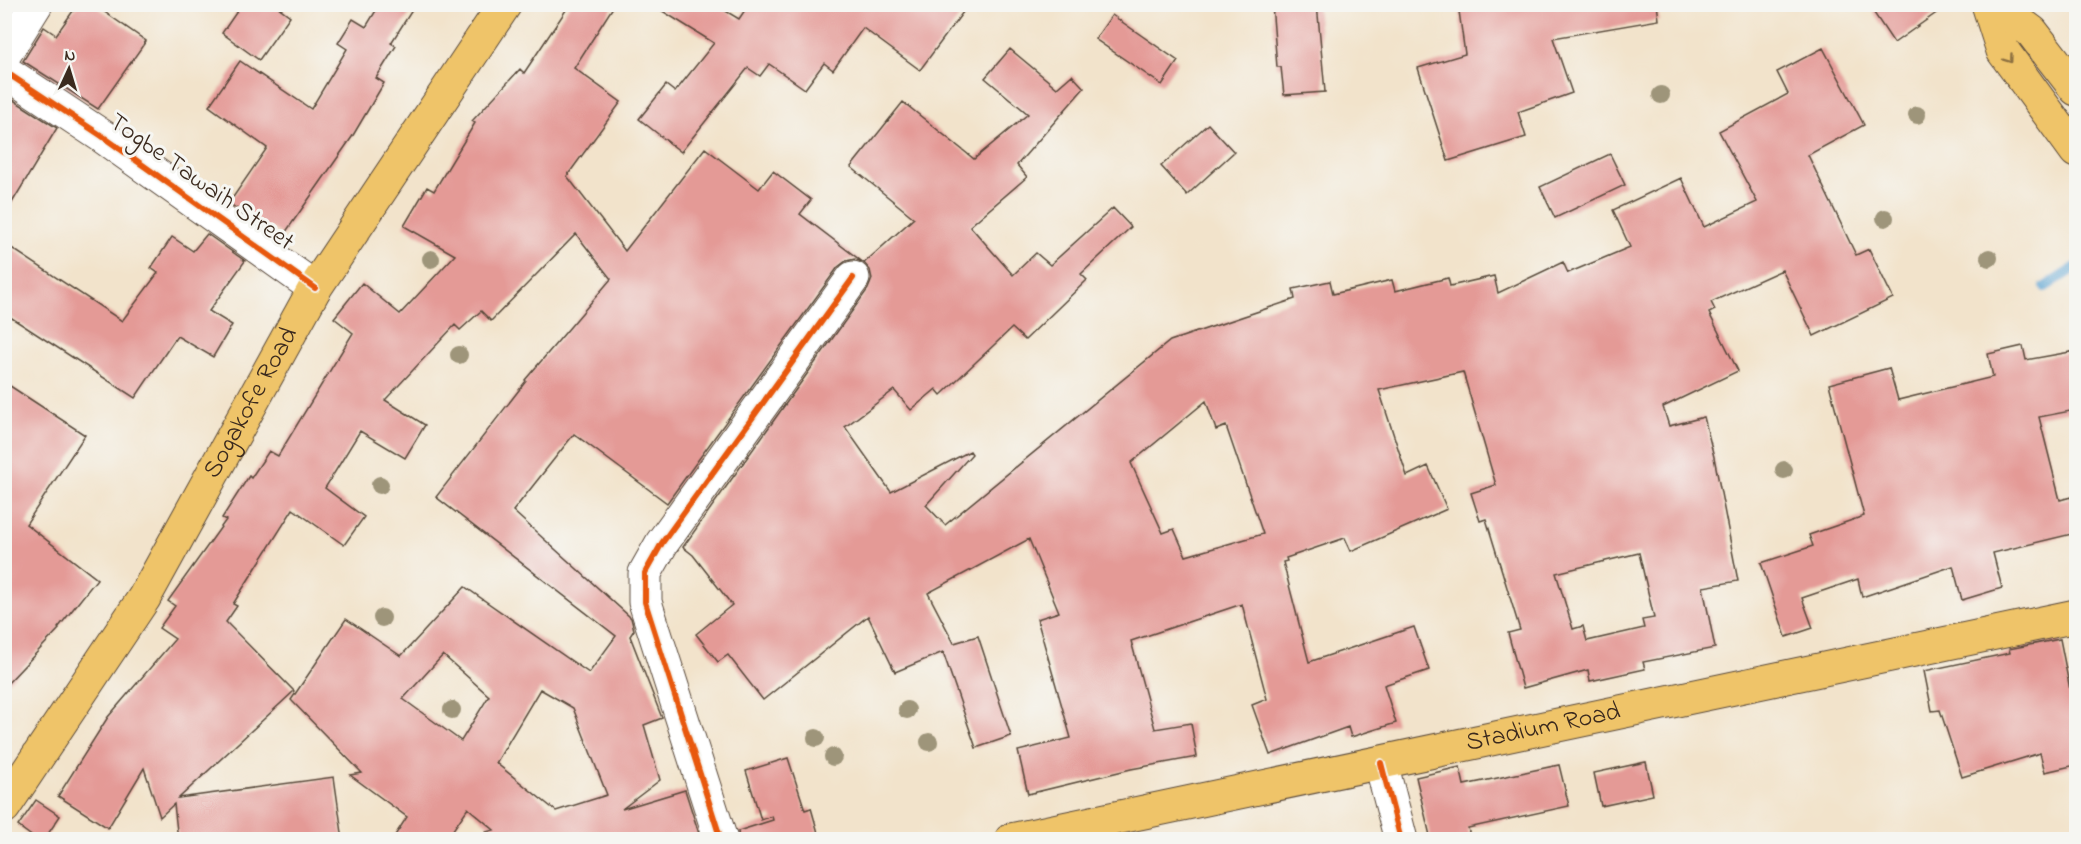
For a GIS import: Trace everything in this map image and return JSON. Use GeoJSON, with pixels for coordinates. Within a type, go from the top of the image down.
{"type":"FeatureCollection","features":[{"type":"Feature","properties":{"kind":"main road","name":"Sogakofe Road"},"geometry":{"type":"LineString","coordinates":[[4,807],[144,598],[315,288],[505,4]]}},
{"type":"Feature","properties":{"kind":"main road"},"geometry":{"type":"LineString","coordinates":[[1988,4],[2003,51],[2076,151]]}},
{"type":"Feature","properties":{"kind":"main road"},"geometry":{"type":"LineString","coordinates":[[1994,4],[2032,32],[2076,89]]}},
{"type":"Feature","properties":{"kind":"main road","name":"Stadium Road"},"geometry":{"type":"LineString","coordinates":[[1030,838],[2076,616]]}},
{"type":"Feature","properties":{"kind":"street"},"geometry":{"type":"LineString","coordinates":[[4,55],[36,4]]}},
{"type":"Feature","properties":{"kind":"street","name":"Togbe Tawaih Street"},"geometry":{"type":"LineString","coordinates":[[4,71],[102,136],[315,288]]}},
{"type":"Feature","properties":{"kind":"street"},"geometry":{"type":"LineString","coordinates":[[722,840],[645,602],[645,573],[662,543],[853,278]]}},
{"type":"Feature","properties":{"kind":"street"},"geometry":{"type":"LineString","coordinates":[[1381,763],[1401,840]]}},
{"type":"Feature","properties":{"kind":"building"},"geometry":{"type":"Polygon","coordinates":[[[78,4],[93,4],[146,41],[98,109],[23,61],[44,27],[56,35],[78,4]]]}},
{"type":"Feature","properties":{"kind":"building"},"geometry":{"type":"Polygon","coordinates":[[[242,4],[274,4],[290,16],[259,60],[222,33],[242,4]]]}},
{"type":"Feature","properties":{"kind":"building"},"geometry":{"type":"Polygon","coordinates":[[[380,4],[416,4],[391,43],[396,46],[376,78],[384,83],[352,137],[283,236],[269,226],[266,230],[229,203],[267,148],[209,106],[240,61],[311,109],[347,49],[338,43],[353,19],[366,27],[380,4]]]}},
{"type":"Feature","properties":{"kind":"building"},"geometry":{"type":"Polygon","coordinates":[[[570,4],[615,4],[574,68],[621,102],[567,176],[625,251],[705,148],[759,189],[773,171],[811,200],[800,214],[864,263],[855,259],[846,261],[838,267],[667,503],[574,434],[513,511],[631,618],[634,630],[630,636],[662,718],[644,725],[660,780],[622,809],[685,790],[701,840],[487,840],[486,832],[494,830],[468,808],[446,840],[392,840],[407,817],[350,775],[362,773],[291,700],[346,619],[401,656],[465,587],[589,673],[616,636],[436,497],[525,380],[611,279],[576,234],[491,321],[481,311],[460,330],[455,325],[385,400],[425,425],[405,458],[360,431],[325,488],[364,517],[344,545],[293,509],[233,604],[237,606],[226,622],[294,691],[179,798],[334,777],[343,840],[178,840],[174,804],[160,817],[144,768],[108,828],[58,796],[108,717],[175,639],[159,628],[175,606],[168,601],[226,520],[222,518],[249,476],[251,478],[269,451],[278,456],[353,333],[334,318],[362,283],[400,314],[455,255],[404,226],[427,187],[434,191],[475,123],[472,121],[520,69],[524,73],[570,4]],[[443,655],[403,699],[461,741],[489,696],[443,655]],[[540,689],[496,763],[556,811],[607,795],[573,708],[540,689]]]}},
{"type":"Feature","properties":{"kind":"building"},"geometry":{"type":"Polygon","coordinates":[[[651,4],[714,4],[739,19],[749,4],[969,4],[920,70],[863,28],[833,70],[824,63],[805,89],[769,64],[760,76],[748,68],[681,152],[639,119],[666,85],[675,92],[714,43],[651,4]]]}},
{"type":"Feature","properties":{"kind":"building"},"geometry":{"type":"Polygon","coordinates":[[[1272,4],[1317,4],[1325,92],[1284,95],[1281,67],[1277,67],[1272,4]]]}},
{"type":"Feature","properties":{"kind":"building"},"geometry":{"type":"Polygon","coordinates":[[[1458,4],[1657,4],[1659,20],[1553,38],[1572,93],[1518,112],[1526,137],[1448,161],[1418,68],[1465,54],[1458,4]]]}},
{"type":"Feature","properties":{"kind":"building"},"geometry":{"type":"Polygon","coordinates":[[[1868,4],[1949,4],[1894,43],[1868,4]]]}},
{"type":"Feature","properties":{"kind":"building"},"geometry":{"type":"Polygon","coordinates":[[[1112,15],[1178,61],[1162,85],[1095,39],[1112,15]]]}},
{"type":"Feature","properties":{"kind":"building"},"geometry":{"type":"Polygon","coordinates":[[[1823,48],[1864,125],[1808,155],[1856,255],[1869,249],[1893,298],[1814,336],[1782,270],[1711,302],[1715,310],[1709,313],[1738,371],[1663,407],[1669,426],[1704,417],[1714,457],[1738,581],[1703,587],[1715,648],[1643,662],[1645,669],[1590,681],[1588,670],[1523,688],[1508,633],[1520,630],[1486,519],[1480,521],[1471,493],[1496,485],[1463,372],[1379,390],[1407,476],[1428,466],[1447,509],[1351,551],[1345,538],[1286,558],[1287,561],[1283,562],[1309,662],[1414,627],[1429,670],[1384,685],[1396,723],[1351,737],[1348,727],[1270,755],[1252,705],[1267,699],[1242,604],[1131,641],[1155,729],[1191,723],[1197,757],[1131,769],[1028,794],[1018,751],[1071,738],[1037,619],[1059,612],[1029,539],[928,593],[954,643],[978,636],[1011,736],[976,748],[943,652],[895,672],[868,616],[763,700],[728,655],[718,662],[696,634],[732,605],[693,555],[683,547],[868,289],[872,279],[870,270],[864,263],[914,218],[851,167],[903,102],[974,159],[1028,114],[985,78],[1010,49],[1057,88],[1072,75],[1084,88],[1017,165],[1027,177],[970,226],[1013,275],[1036,253],[1050,265],[1113,208],[1131,227],[1081,274],[1087,280],[1025,340],[1012,328],[941,395],[936,389],[911,410],[894,390],[845,427],[891,492],[970,451],[972,454],[926,505],[945,525],[1170,341],[1295,299],[1293,289],[1330,281],[1333,294],[1392,280],[1395,291],[1448,278],[1450,286],[1494,276],[1498,293],[1563,262],[1568,273],[1630,247],[1613,210],[1681,178],[1704,227],[1757,202],[1719,131],[1788,94],[1777,72],[1823,48]],[[1206,401],[1131,463],[1163,533],[1174,529],[1186,556],[1263,534],[1226,426],[1216,430],[1206,401]],[[1639,553],[1556,573],[1573,629],[1583,626],[1587,641],[1644,628],[1642,620],[1654,618],[1639,553]]]}},
{"type":"Feature","properties":{"kind":"building"},"geometry":{"type":"Polygon","coordinates":[[[4,94],[57,128],[4,216],[4,94]]]}},
{"type":"Feature","properties":{"kind":"building"},"geometry":{"type":"Polygon","coordinates":[[[1208,124],[1234,152],[1187,195],[1161,166],[1208,124]]]}},
{"type":"Feature","properties":{"kind":"building"},"geometry":{"type":"Polygon","coordinates":[[[1610,154],[1625,185],[1555,218],[1540,187],[1610,154]]]}},
{"type":"Feature","properties":{"kind":"building"},"geometry":{"type":"Polygon","coordinates":[[[207,234],[245,261],[209,311],[232,325],[213,357],[177,336],[135,398],[4,313],[4,243],[122,321],[158,273],[151,268],[172,237],[193,251],[207,234]]]}},
{"type":"Feature","properties":{"kind":"building"},"geometry":{"type":"Polygon","coordinates":[[[2023,346],[2026,360],[2076,351],[2076,410],[2039,417],[2060,500],[2071,497],[2076,519],[2076,533],[1993,553],[2002,588],[1962,600],[1953,566],[1862,597],[1858,579],[1802,598],[1813,628],[1786,637],[1761,563],[1813,546],[1809,535],[1864,516],[1829,384],[1889,368],[1898,400],[1993,377],[1988,354],[2023,346]]]}},
{"type":"Feature","properties":{"kind":"building"},"geometry":{"type":"Polygon","coordinates":[[[4,382],[85,435],[26,524],[97,579],[59,629],[4,687],[4,382]]]}},
{"type":"Feature","properties":{"kind":"building"},"geometry":{"type":"Polygon","coordinates":[[[2060,639],[2076,720],[2076,765],[2045,772],[2040,753],[1962,777],[1940,710],[1932,711],[1924,671],[2010,653],[2009,649],[2060,639]]]}},
{"type":"Feature","properties":{"kind":"building"},"geometry":{"type":"Polygon","coordinates":[[[788,758],[805,810],[811,808],[820,840],[739,840],[738,831],[773,820],[772,816],[761,820],[746,771],[788,758]]]}},
{"type":"Feature","properties":{"kind":"building"},"geometry":{"type":"Polygon","coordinates":[[[1646,762],[1653,795],[1601,806],[1594,773],[1646,762]]]}},
{"type":"Feature","properties":{"kind":"building"},"geometry":{"type":"Polygon","coordinates":[[[1559,765],[1569,806],[1468,828],[1471,840],[1431,840],[1416,777],[1460,767],[1464,785],[1559,765]]]}},
{"type":"Feature","properties":{"kind":"building"},"geometry":{"type":"Polygon","coordinates":[[[36,800],[60,816],[44,840],[37,840],[18,826],[36,800]]]}},
{"type":"Feature","properties":{"kind":"waterway"},"geometry":{"type":"LineString","coordinates":[[2045,287],[2076,267]]}},
{"type":"Feature","properties":{"kind":"cycle path"},"geometry":{"type":"LineString","coordinates":[[4,71],[102,136],[315,288]]}},
{"type":"Feature","properties":{"kind":"cycle path"},"geometry":{"type":"LineString","coordinates":[[721,840],[645,602],[645,573],[662,543],[853,278]]}},
{"type":"Feature","properties":{"kind":"cycle path"},"geometry":{"type":"LineString","coordinates":[[1381,763],[1401,840]]}}]}
